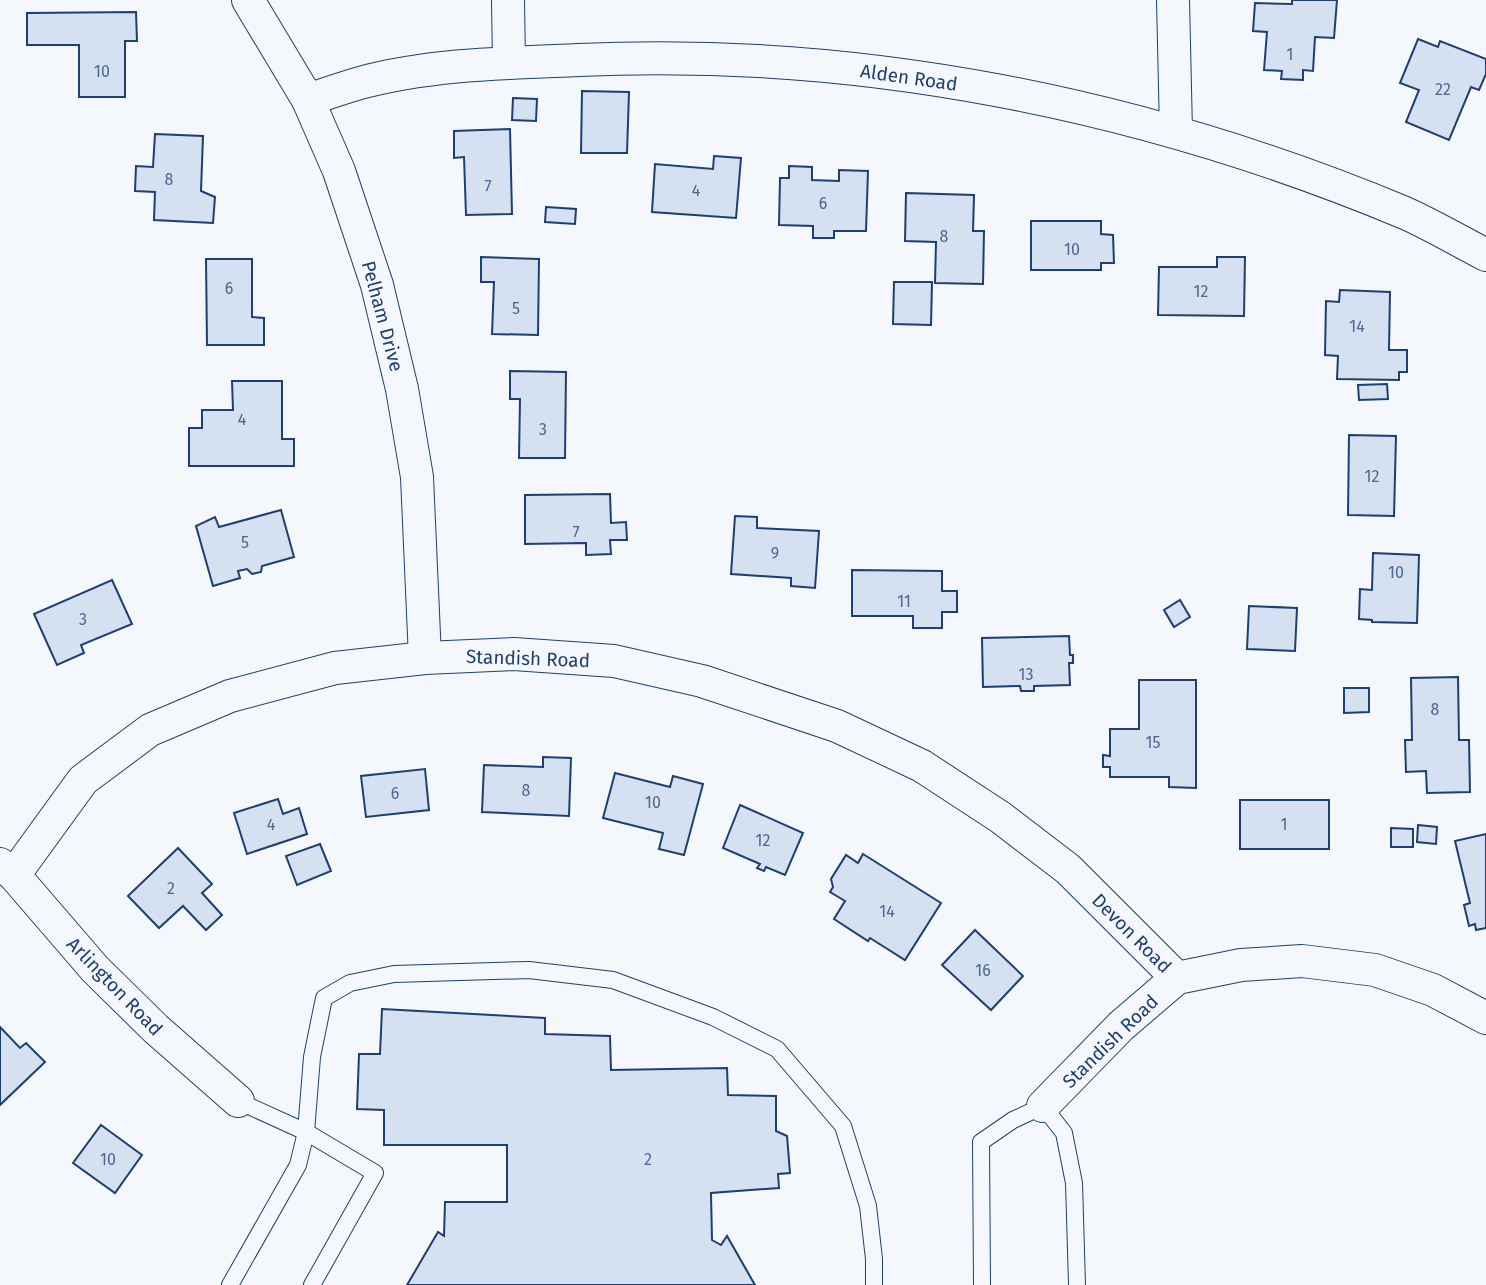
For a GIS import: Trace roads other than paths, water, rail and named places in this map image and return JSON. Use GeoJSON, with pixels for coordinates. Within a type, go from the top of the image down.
{"type":"FeatureCollection","features":[{"type":"Feature","properties":{"kind":"street","name":"Pelham Drive"},"geometry":{"type":"LineString","coordinates":[[248,0],[308,100],[339,171],[377,285],[402,388],[417,477],[425,658]]}},
{"type":"Feature","properties":{"kind":"street"},"geometry":{"type":"LineString","coordinates":[[508,0],[509,63]]}},
{"type":"Feature","properties":{"kind":"street"},"geometry":{"type":"LineString","coordinates":[[1172,0],[1176,132]]}},
{"type":"Feature","properties":{"kind":"street","name":"Alden Road"},"geometry":{"type":"LineString","coordinates":[[308,100],[362,82],[441,69],[509,63],[622,58],[726,58],[854,68],[989,88],[1094,111],[1243,151],[1407,214],[1486,254]]}},
{"type":"Feature","properties":{"kind":"street","name":"Standish Road"},"geometry":{"type":"LineString","coordinates":[[7,869],[83,780],[150,730],[230,696],[335,668],[425,658],[514,654],[614,662],[702,681],[837,726],[922,766],[1000,817],[1068,869]]}},
{"type":"Feature","properties":{"kind":"street","name":"Arlington Road"},"geometry":{"type":"LineString","coordinates":[[7,869],[95,969],[156,1029],[238,1101]]}},
{"type":"Feature","properties":{"kind":"street","name":"Devon Road"},"geometry":{"type":"LineString","coordinates":[[1068,869],[1177,978],[1241,965],[1302,961],[1375,970],[1433,990],[1486,1018]]}},
{"type":"Feature","properties":{"kind":"street","name":"Standish Road"},"geometry":{"type":"LineString","coordinates":[[1043,1106],[1121,1026],[1177,978]]}},
{"type":"Feature","properties":{"kind":"lane"},"geometry":{"type":"LineString","coordinates":[[230,1285],[298,1166],[306,1132],[312,1057],[324,998],[350,983],[394,974],[529,970],[613,980],[713,1017],[778,1049],[843,1126],[864,1195],[873,1248],[874,1285]]}},
{"type":"Feature","properties":{"kind":"lane"},"geometry":{"type":"LineString","coordinates":[[238,1101],[306,1132],[375,1173],[312,1285]]}},
{"type":"Feature","properties":{"kind":"lane"},"geometry":{"type":"LineString","coordinates":[[982,1285],[981,1143],[1013,1120],[1043,1106],[1064,1133],[1074,1183],[1077,1285]]}}]}
